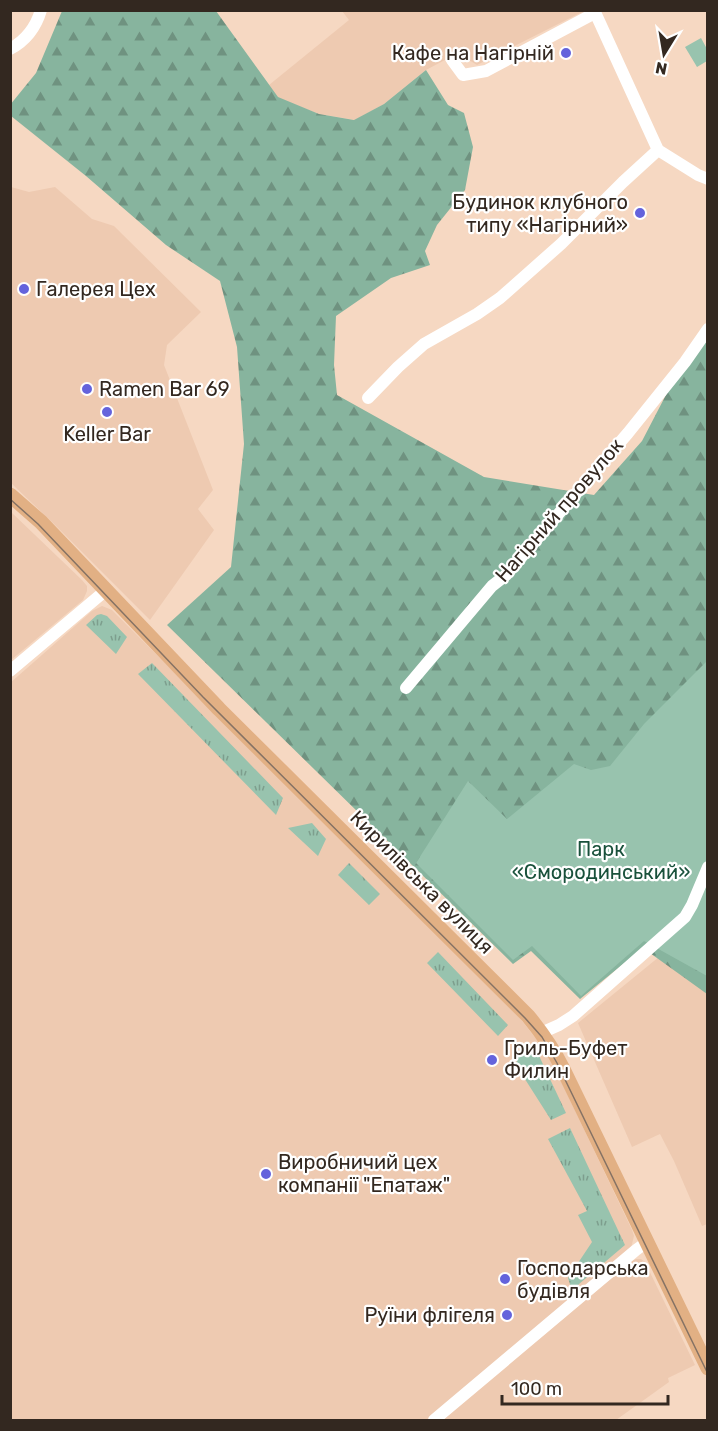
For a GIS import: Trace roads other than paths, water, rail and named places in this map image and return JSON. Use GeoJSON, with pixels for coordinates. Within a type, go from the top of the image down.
{"type":"FeatureCollection","features":[{"type":"Feature","properties":{"kind":"main road","name":"Кирилівська вулиця"},"geometry":{"type":"LineString","coordinates":[[10,495],[40,522],[219,709],[528,1016],[542,1033],[563,1069],[708,1368]]}},
{"type":"Feature","properties":{"kind":"street"},"geometry":{"type":"LineString","coordinates":[[10,49],[29,34],[41,10]]}},
{"type":"Feature","properties":{"kind":"street"},"geometry":{"type":"LineString","coordinates":[[452,60],[463,75],[486,71],[594,12],[658,150],[708,179]]}},
{"type":"Feature","properties":{"kind":"street"},"geometry":{"type":"LineString","coordinates":[[368,398],[398,367],[424,345],[500,298],[561,244],[658,150]]}},
{"type":"Feature","properties":{"kind":"street","name":"Нагірний провулок"},"geometry":{"type":"LineString","coordinates":[[406,688],[492,586],[506,575],[628,433],[685,362],[708,329]]}},
{"type":"Feature","properties":{"kind":"street"},"geometry":{"type":"LineString","coordinates":[[10,671],[105,591]]}},
{"type":"Feature","properties":{"kind":"street"},"geometry":{"type":"LineString","coordinates":[[542,1033],[573,1016],[686,917],[708,867]]}},
{"type":"Feature","properties":{"kind":"street"},"geometry":{"type":"LineString","coordinates":[[434,1420],[647,1242]]}},
{"type":"Feature","properties":{"kind":"tram line"},"geometry":{"type":"LineString","coordinates":[[10,499],[38,524],[203,697],[542,1037],[557,1063],[708,1374]]}},
{"type":"Feature","properties":{"kind":"place","name":"Кафе на Нагірній"},"geometry":{"type":"Point","coordinates":[566,53]}},
{"type":"Feature","properties":{"kind":"place","name":"Будинок клубного типу «Нагірний»"},"geometry":{"type":"Point","coordinates":[640,213]}},
{"type":"Feature","properties":{"kind":"place","name":"Галерея Цех"},"geometry":{"type":"Point","coordinates":[24,289]}},
{"type":"Feature","properties":{"kind":"place","name":"Ramen Bar 69"},"geometry":{"type":"Point","coordinates":[87,389]}},
{"type":"Feature","properties":{"kind":"place","name":"Keller Bar"},"geometry":{"type":"Point","coordinates":[107,412]}},
{"type":"Feature","properties":{"kind":"place","name":"Гриль-Буфет Филин"},"geometry":{"type":"Point","coordinates":[492,1060]}},
{"type":"Feature","properties":{"kind":"place","name":"Виробничий цех компанії \"Епатаж\""},"geometry":{"type":"Point","coordinates":[266,1174]}},
{"type":"Feature","properties":{"kind":"place","name":"Господарська будівля"},"geometry":{"type":"Point","coordinates":[505,1279]}},
{"type":"Feature","properties":{"kind":"place","name":"Руїни флігеля"},"geometry":{"type":"Point","coordinates":[507,1315]}},
{"type":"Feature","properties":{"kind":"park label","name":"Парк «Смородинський»"},"geometry":{"type":"Point","coordinates":[601,860]}}]}
